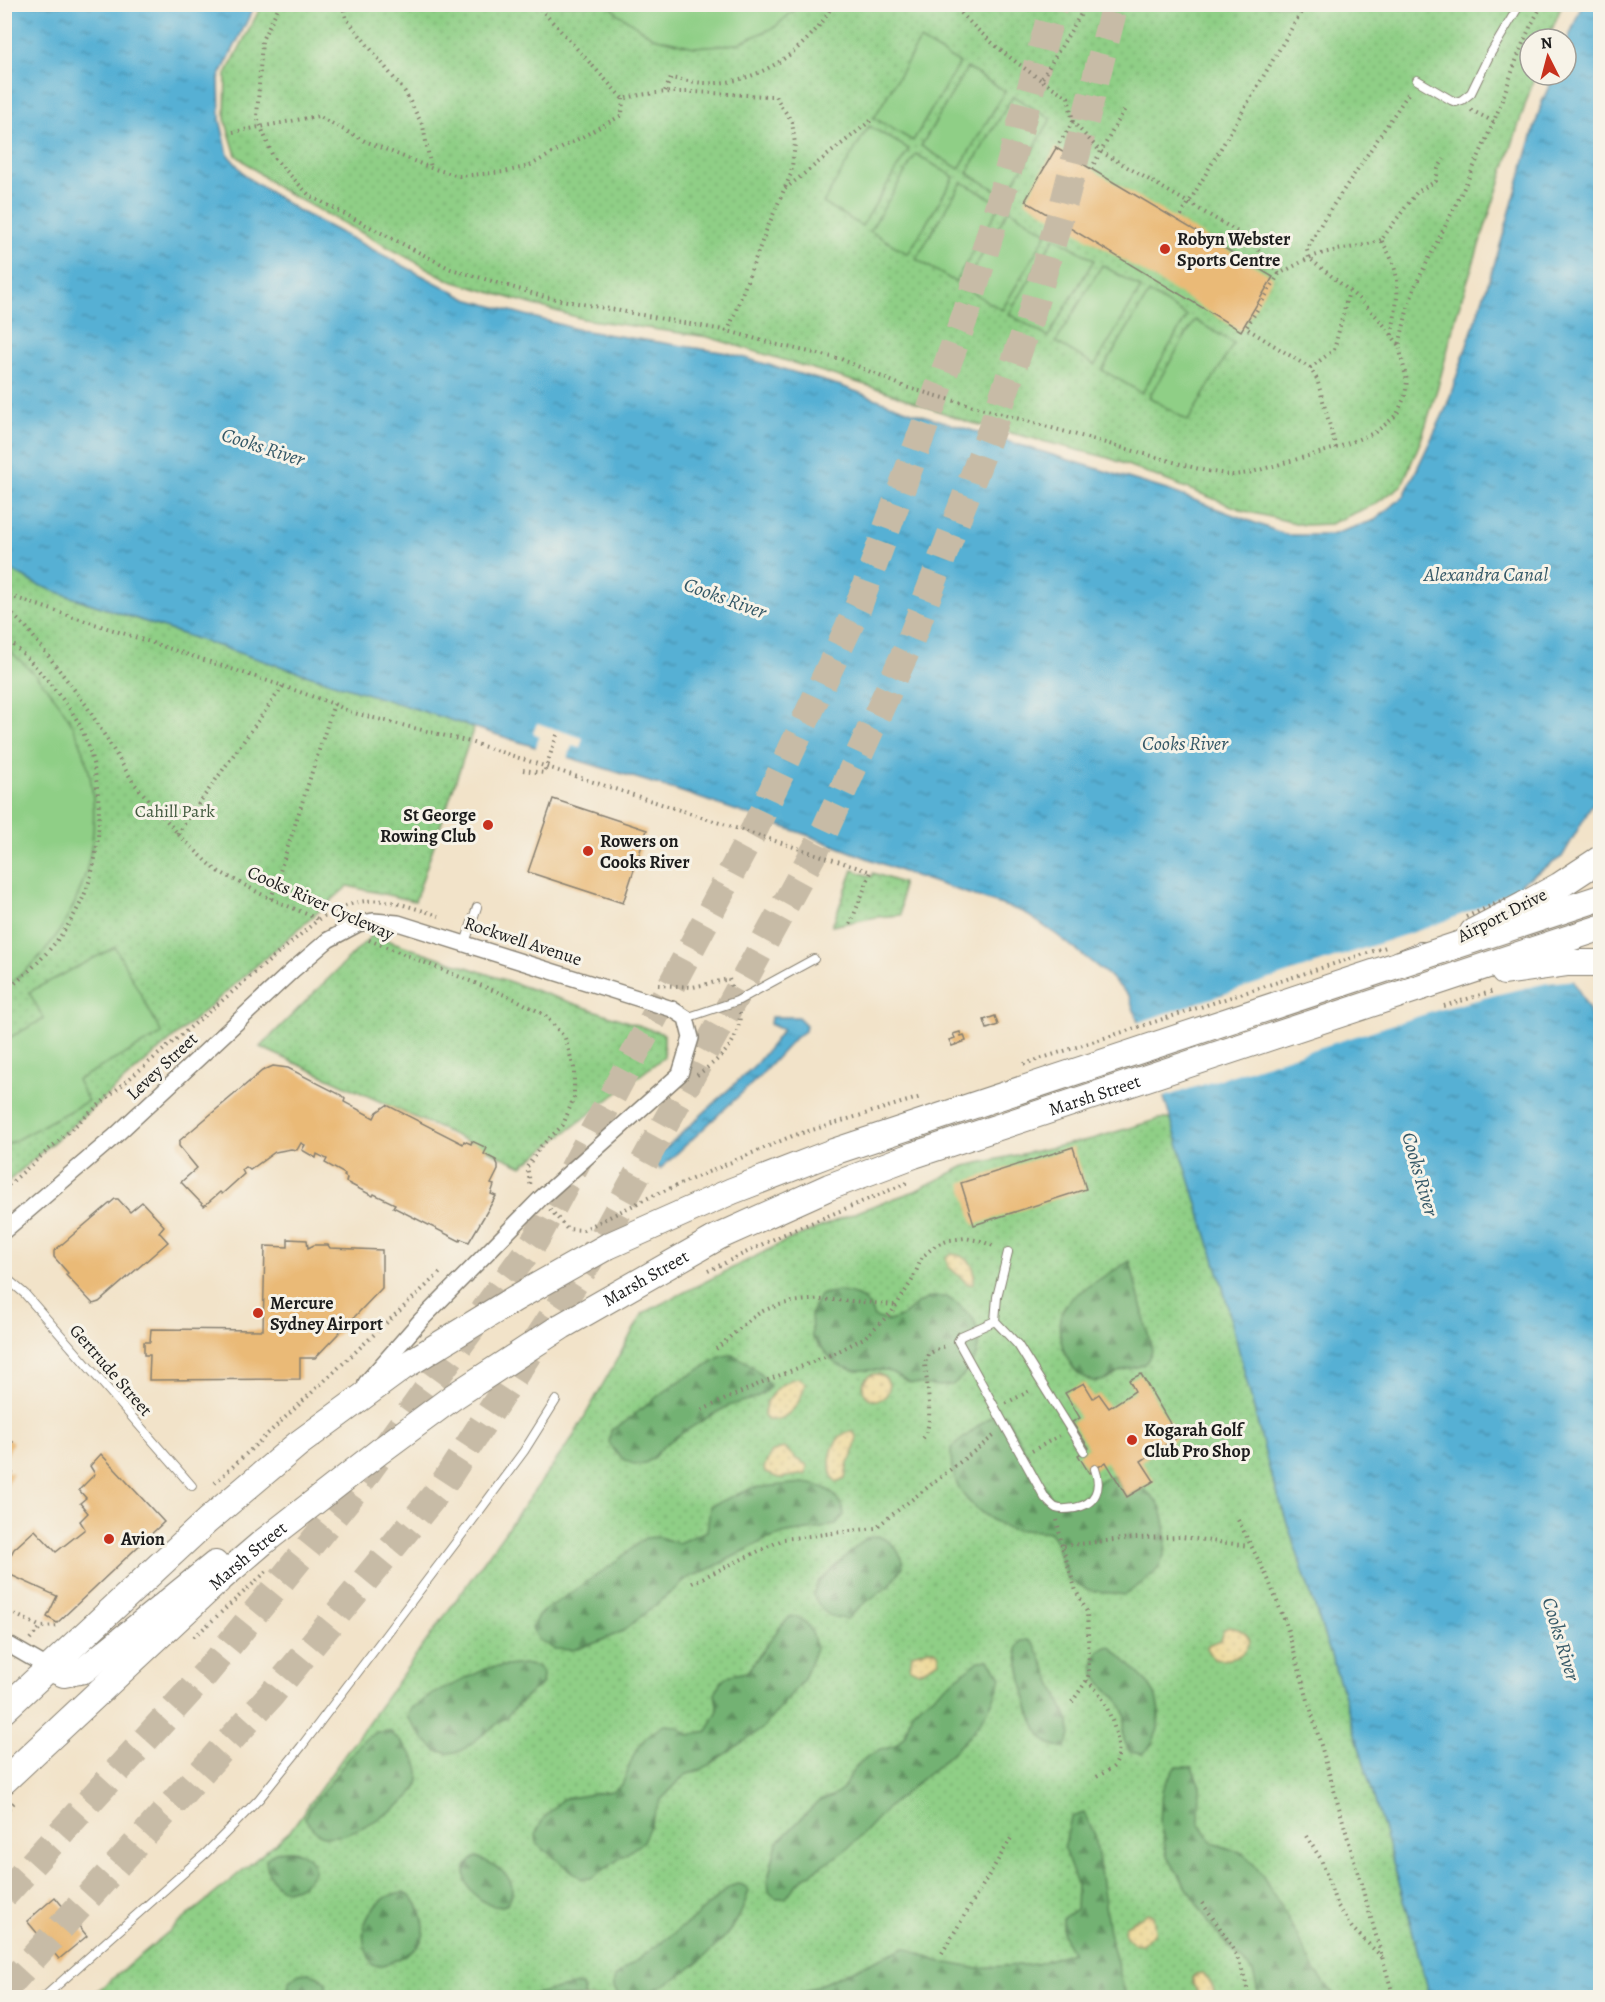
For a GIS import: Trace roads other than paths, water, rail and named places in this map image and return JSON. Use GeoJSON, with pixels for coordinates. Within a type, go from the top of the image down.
{"type":"FeatureCollection","features":[{"type":"Feature","properties":{"kind":"main road","name":"Airport Drive"},"geometry":{"type":"LineString","coordinates":[[1394,955],[1478,930],[1558,886],[1600,859]]}},
{"type":"Feature","properties":{"kind":"main road"},"geometry":{"type":"LineString","coordinates":[[1394,955],[1600,898]]}},
{"type":"Feature","properties":{"kind":"main road","name":"Airport Drive"},"geometry":{"type":"LineString","coordinates":[[1410,992],[1600,928]]}},
{"type":"Feature","properties":{"kind":"main road","name":"Marsh Street"},"geometry":{"type":"LineString","coordinates":[[4,1710],[207,1521],[282,1458],[343,1411],[403,1367],[514,1299],[608,1246],[777,1173],[833,1152],[1041,1083],[1394,955]]}},
{"type":"Feature","properties":{"kind":"main road"},"geometry":{"type":"LineString","coordinates":[[1410,992],[1514,971],[1568,963],[1600,963]]}},
{"type":"Feature","properties":{"kind":"main road","name":"Marsh Street"},"geometry":{"type":"LineString","coordinates":[[13,1789],[220,1579],[319,1498],[453,1398],[562,1326],[718,1237],[867,1172],[950,1142],[1410,992]]}},
{"type":"Feature","properties":{"kind":"main road"},"geometry":{"type":"LineString","coordinates":[[49,1668],[64,1674],[84,1670],[254,1535],[319,1498]]}},
{"type":"Feature","properties":{"kind":"street","name":"Rockwell Avenue"},"geometry":{"type":"LineString","coordinates":[[345,930],[373,921],[398,923],[672,1009],[686,1018]]}},
{"type":"Feature","properties":{"kind":"street","name":"Levey Street"},"geometry":{"type":"LineString","coordinates":[[4,1231],[115,1136],[293,970],[328,940],[345,930]]}},
{"type":"Feature","properties":{"kind":"street","name":"Marsh Street"},"geometry":{"type":"LineString","coordinates":[[343,1411],[422,1319],[541,1198],[680,1074],[691,1038],[686,1018]]}},
{"type":"Feature","properties":{"kind":"street"},"geometry":{"type":"LineString","coordinates":[[4,1642],[49,1668]]}},
{"type":"Feature","properties":{"kind":"lane"},"geometry":{"type":"LineString","coordinates":[[1417,80],[1456,102],[1467,98],[1488,56],[1520,4]]}},
{"type":"Feature","properties":{"kind":"lane"},"geometry":{"type":"LineString","coordinates":[[465,943],[477,907]]}},
{"type":"Feature","properties":{"kind":"lane"},"geometry":{"type":"LineString","coordinates":[[686,1018],[736,1000],[814,958]]}},
{"type":"Feature","properties":{"kind":"lane"},"geometry":{"type":"LineString","coordinates":[[1008,1252],[997,1297],[995,1321],[1018,1345],[1084,1451]]}},
{"type":"Feature","properties":{"kind":"lane","name":"Gertrude Street"},"geometry":{"type":"LineString","coordinates":[[4,1276],[25,1294],[192,1486]]}},
{"type":"Feature","properties":{"kind":"lane"},"geometry":{"type":"LineString","coordinates":[[995,1321],[961,1336],[958,1341],[1045,1498],[1056,1508],[1066,1509],[1080,1507],[1091,1501],[1097,1494],[1098,1488],[1095,1469]]}},
{"type":"Feature","properties":{"kind":"lane"},"geometry":{"type":"LineString","coordinates":[[42,1998],[206,1853],[259,1799],[466,1529],[524,1451],[556,1400]]}},
{"type":"Feature","properties":{"kind":"water","name":"Cooks River"},"geometry":{"type":"Polygon","coordinates":[[[4,5],[255,5],[219,78],[220,119],[228,155],[248,178],[297,210],[467,299],[580,330],[728,353],[841,386],[912,412],[1170,491],[1287,535],[1331,535],[1375,520],[1404,496],[1446,408],[1497,256],[1542,102],[1549,87],[1578,87],[1578,27],[1573,27],[1582,5],[1600,5],[1600,791],[1562,857],[1521,883],[1589,1010],[1600,1049],[1600,1997],[1429,1997],[1408,1913],[1342,1689],[1269,1468],[1222,1284],[1156,1072],[1129,996],[1108,975],[1023,912],[906,873],[807,835],[682,792],[245,655],[71,597],[36,584],[5,567],[4,5]]]}},
{"type":"Feature","properties":{"kind":"water"},"geometry":{"type":"Polygon","coordinates":[[[771,1017],[798,1017],[806,1025],[805,1031],[795,1038],[759,1077],[660,1169],[652,1161],[756,1064],[783,1030],[770,1024],[771,1017]]]}},
{"type":"Feature","properties":{"kind":"tunnel"},"geometry":{"type":"LineString","coordinates":[[4,1895],[206,1673],[351,1495],[536,1239],[755,828],[858,607],[968,308],[1054,4]]}},
{"type":"Feature","properties":{"kind":"tunnel"},"geometry":{"type":"LineString","coordinates":[[4,1990],[271,1695],[440,1489],[596,1250],[819,843],[908,647],[992,428],[1031,315],[1065,199],[1115,4]]}},
{"type":"Feature","properties":{"kind":"place","name":"Robyn Webster Sports Centre"},"geometry":{"type":"Point","coordinates":[1165,249]}},
{"type":"Feature","properties":{"kind":"place","name":"St George Rowing Club"},"geometry":{"type":"Point","coordinates":[488,825]}},
{"type":"Feature","properties":{"kind":"place","name":"Rowers on Cooks River"},"geometry":{"type":"Point","coordinates":[588,851]}},
{"type":"Feature","properties":{"kind":"place","name":"Mercure Sydney Airport"},"geometry":{"type":"Point","coordinates":[258,1313]}},
{"type":"Feature","properties":{"kind":"place","name":"Kogarah Golf Club Pro Shop"},"geometry":{"type":"Point","coordinates":[1132,1440]}},
{"type":"Feature","properties":{"kind":"place","name":"Avion"},"geometry":{"type":"Point","coordinates":[109,1539]}},
{"type":"Feature","properties":{"kind":"water label","name":"Alexandra Canal"},"geometry":{"type":"Point","coordinates":[1486,574]}},
{"type":"Feature","properties":{"kind":"park label","name":"Cahill Park"},"geometry":{"type":"Point","coordinates":[175,811]}}]}
